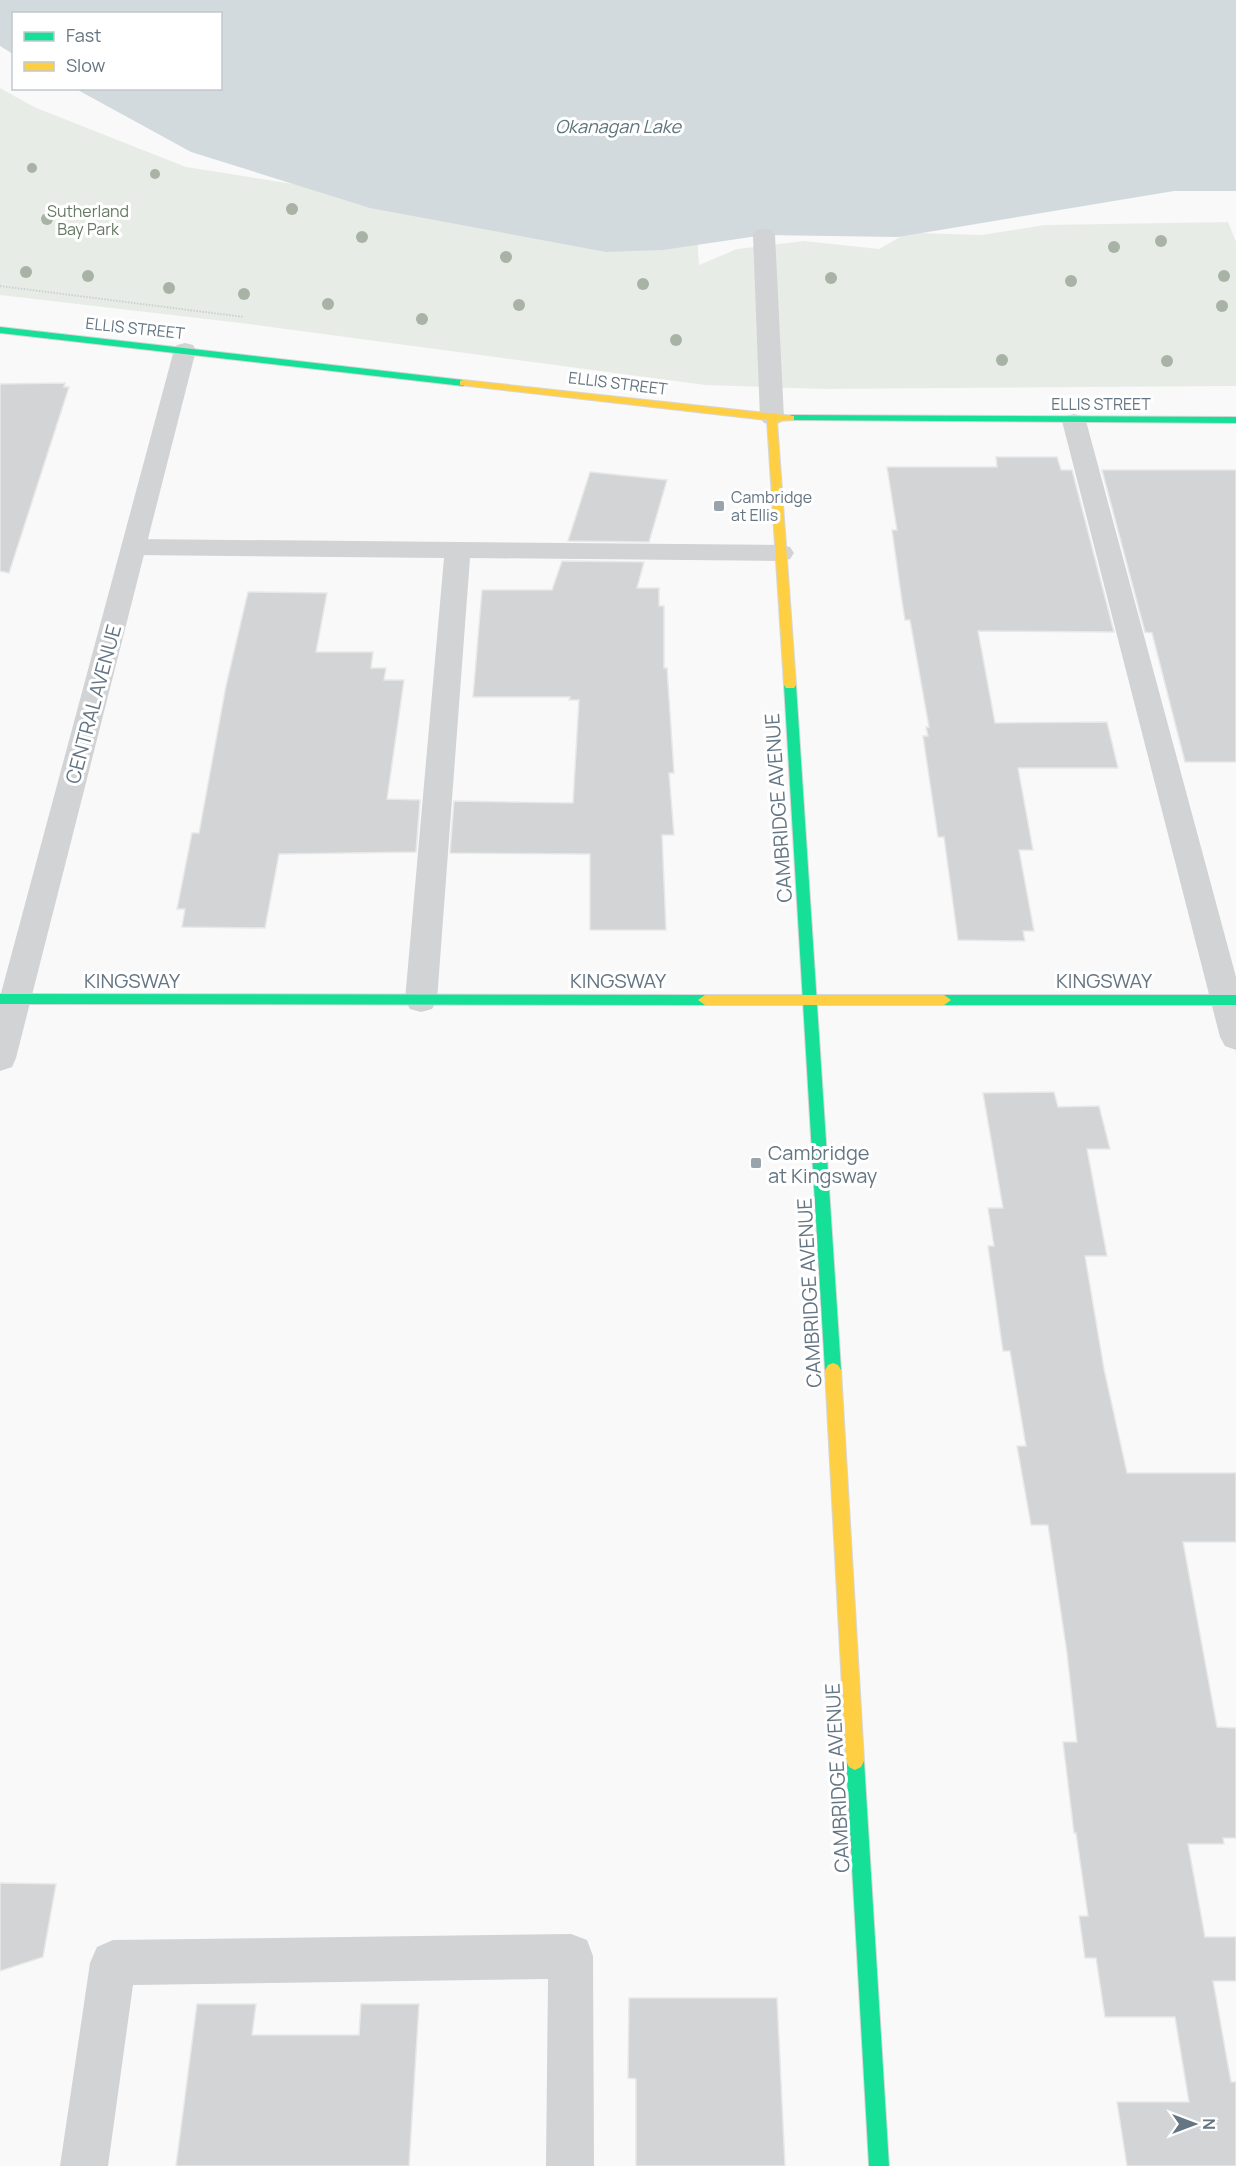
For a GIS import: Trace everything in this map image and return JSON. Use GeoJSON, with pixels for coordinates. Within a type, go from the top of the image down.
{"type":"FeatureCollection","features":[{"type":"Feature","properties":{"kind":"street"},"geometry":{"type":"LineString","coordinates":[[764,235],[772,418]]}},
{"type":"Feature","properties":{"kind":"street","name":"ELLIS STREET"},"geometry":{"type":"LineString","coordinates":[[0,330],[772,418],[1236,420]]}},
{"type":"Feature","properties":{"kind":"street","name":"CENTRAL AVENUE"},"geometry":{"type":"LineString","coordinates":[[0,1059],[8,999],[134,547],[185,350]]}},
{"type":"Feature","properties":{"kind":"street","name":"CAMBRIDGE AVENUE"},"geometry":{"type":"LineString","coordinates":[[772,418],[811,999],[879,2166]]}},
{"type":"Feature","properties":{"kind":"street"},"geometry":{"type":"LineString","coordinates":[[1074,421],[1231,1000],[1236,1037]]}},
{"type":"Feature","properties":{"kind":"street"},"geometry":{"type":"LineString","coordinates":[[134,547],[781,553]]}},
{"type":"Feature","properties":{"kind":"street"},"geometry":{"type":"LineString","coordinates":[[421,1000],[458,550]]}},
{"type":"Feature","properties":{"kind":"street","name":"KINGSWAY"},"geometry":{"type":"LineString","coordinates":[[8,999],[1231,1000]]}},
{"type":"Feature","properties":{"kind":"street"},"geometry":{"type":"LineString","coordinates":[[84,2166],[113,1964],[571,1956],[570,2166]]}},
{"type":"Feature","properties":{"kind":"path"},"geometry":{"type":"LineString","coordinates":[[0,286],[249,318]]}},
{"type":"Feature","properties":{"kind":"green space","name":"Sutherland Bay Park"},"geometry":{"type":"Polygon","coordinates":[[[0,88],[34,107],[186,167],[507,218],[696,217],[699,265],[737,249],[804,241],[879,249],[902,236],[920,233],[981,235],[1045,225],[1228,222],[1236,242],[1236,386],[824,389],[705,385],[249,324],[0,295],[0,88]]]}},
{"type":"Feature","properties":{"kind":"water","name":"Okanagan Lake"},"geometry":{"type":"Polygon","coordinates":[[[0,0],[1236,0],[1236,191],[1174,191],[898,237],[764,235],[663,250],[606,252],[370,208],[191,152],[78,90],[222,90],[222,12],[12,12],[12,53],[0,46],[0,0]]]}},
{"type":"Feature","properties":{"kind":"building"},"geometry":{"type":"Polygon","coordinates":[[[65,383],[64,387],[69,387],[9,573],[0,571],[0,384],[65,383]]]}},
{"type":"Feature","properties":{"kind":"building"},"geometry":{"type":"Polygon","coordinates":[[[996,457],[1057,457],[1061,470],[1072,470],[1114,632],[978,631],[995,723],[1107,722],[1118,768],[1018,768],[1033,850],[1019,850],[1034,931],[1023,931],[1025,941],[958,940],[944,837],[938,837],[923,736],[928,736],[926,727],[929,727],[910,620],[905,620],[902,601],[892,530],[897,530],[887,467],[997,467],[996,457]]]}},
{"type":"Feature","properties":{"kind":"building"},"geometry":{"type":"Polygon","coordinates":[[[1102,470],[1236,470],[1236,762],[1185,762],[1152,633],[1145,632],[1102,470]]]}},
{"type":"Feature","properties":{"kind":"building"},"geometry":{"type":"Polygon","coordinates":[[[590,472],[667,480],[649,542],[568,541],[590,472]]]}},
{"type":"Feature","properties":{"kind":"building"},"geometry":{"type":"Polygon","coordinates":[[[562,561],[644,562],[637,588],[659,588],[659,606],[664,606],[664,668],[667,668],[674,773],[669,773],[674,835],[662,835],[666,930],[590,930],[590,854],[450,853],[454,801],[573,803],[579,700],[569,700],[570,697],[473,697],[482,590],[552,590],[562,561]]]}},
{"type":"Feature","properties":{"kind":"building"},"geometry":{"type":"Polygon","coordinates":[[[248,592],[327,593],[316,652],[373,652],[371,668],[386,668],[384,680],[404,680],[387,799],[420,800],[416,852],[279,854],[265,928],[182,927],[185,909],[177,909],[192,833],[199,833],[226,686],[248,592]]]}},
{"type":"Feature","properties":{"kind":"building"},"geometry":{"type":"Polygon","coordinates":[[[1054,1092],[1058,1107],[1099,1106],[1110,1149],[1087,1149],[1107,1256],[1085,1256],[1104,1369],[1127,1473],[1236,1473],[1236,1542],[1183,1542],[1217,1727],[1236,1728],[1236,1838],[1223,1838],[1224,1844],[1188,1844],[1205,1937],[1236,1937],[1236,1981],[1213,1981],[1231,2082],[1236,2082],[1236,2166],[1127,2166],[1117,2102],[1189,2102],[1175,2017],[1105,2017],[1096,1958],[1085,1958],[1079,1916],[1088,1916],[1076,1833],[1074,1833],[1063,1742],[1077,1742],[1067,1653],[1048,1525],[1031,1525],[1017,1446],[1026,1446],[1010,1351],[1003,1351],[988,1246],[994,1246],[988,1208],[1003,1208],[983,1093],[1054,1092]]]}},
{"type":"Feature","properties":{"kind":"building"},"geometry":{"type":"Polygon","coordinates":[[[0,1883],[56,1884],[43,1957],[0,1971],[0,1883]]]}},
{"type":"Feature","properties":{"kind":"building"},"geometry":{"type":"Polygon","coordinates":[[[629,1998],[777,1998],[785,2166],[636,2166],[636,2079],[628,2078],[629,1998]]]}},
{"type":"Feature","properties":{"kind":"building"},"geometry":{"type":"Polygon","coordinates":[[[197,2004],[256,2004],[252,2035],[359,2035],[361,2004],[419,2004],[409,2166],[176,2166],[197,2004]]]}},
{"type":"Feature","properties":{"kind":"traffic: fast"},"geometry":{"type":"LineString","coordinates":[[0,330],[463,383]]}},
{"type":"Feature","properties":{"kind":"traffic: fast"},"geometry":{"type":"LineString","coordinates":[[791,418],[1236,420]]}},
{"type":"Feature","properties":{"kind":"traffic: fast"},"geometry":{"type":"LineString","coordinates":[[790,685],[833,1370]]}},
{"type":"Feature","properties":{"kind":"traffic: fast"},"geometry":{"type":"LineString","coordinates":[[0,999],[705,1000]]}},
{"type":"Feature","properties":{"kind":"traffic: fast"},"geometry":{"type":"LineString","coordinates":[[944,1000],[1236,1000]]}},
{"type":"Feature","properties":{"kind":"traffic: fast"},"geometry":{"type":"LineString","coordinates":[[855,1761],[879,2166]]}},
{"type":"Feature","properties":{"kind":"traffic: slow"},"geometry":{"type":"LineString","coordinates":[[463,383],[772,418],[791,418]]}},
{"type":"Feature","properties":{"kind":"traffic: slow"},"geometry":{"type":"LineString","coordinates":[[772,418],[790,685]]}},
{"type":"Feature","properties":{"kind":"traffic: slow"},"geometry":{"type":"LineString","coordinates":[[705,1000],[944,1000]]}},
{"type":"Feature","properties":{"kind":"traffic: slow"},"geometry":{"type":"LineString","coordinates":[[833,1370],[855,1761]]}},
{"type":"Feature","properties":{"kind":"place","name":"Cambridge at Ellis"},"geometry":{"type":"Point","coordinates":[719,506]}},
{"type":"Feature","properties":{"kind":"place","name":"Cambridge at Kingsway"},"geometry":{"type":"Point","coordinates":[756,1163]}}]}
